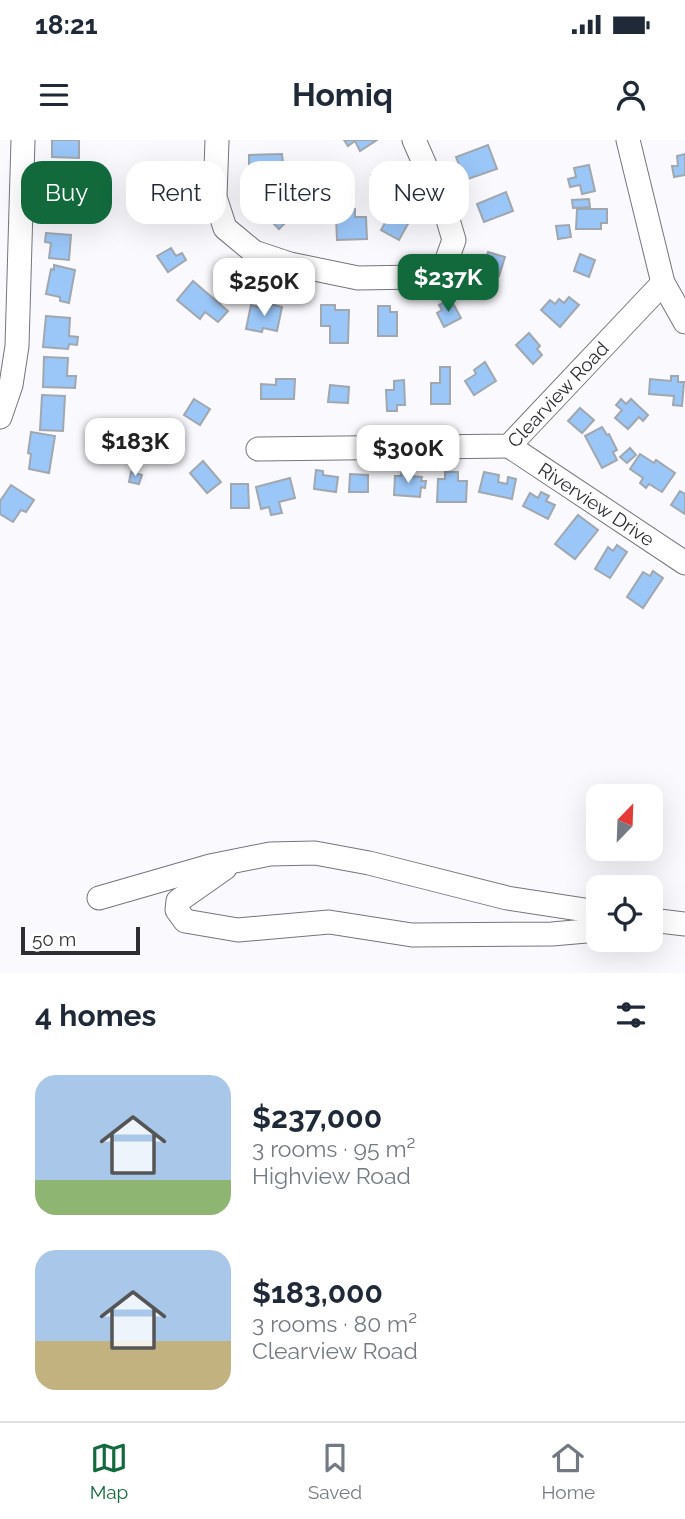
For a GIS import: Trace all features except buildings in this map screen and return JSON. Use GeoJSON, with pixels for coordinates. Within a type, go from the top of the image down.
{"type":"FeatureCollection","features":[{"type":"Feature","properties":{"kind":"street"},"geometry":{"type":"LineString","coordinates":[[0,417],[11,385],[17,346],[23,140]]}},
{"type":"Feature","properties":{"kind":"street"},"geometry":{"type":"LineString","coordinates":[[217,140],[215,197],[225,228],[254,251],[290,264],[358,278],[418,277],[445,265],[454,240],[446,213],[414,140]]}},
{"type":"Feature","properties":{"kind":"street"},"geometry":{"type":"LineString","coordinates":[[628,140],[663,283],[685,322]]}},
{"type":"Feature","properties":{"kind":"street","name":"Clearview Road"},"geometry":{"type":"LineString","coordinates":[[258,449],[509,446],[663,283]]}},
{"type":"Feature","properties":{"kind":"street","name":"Riverview Drive"},"geometry":{"type":"LineString","coordinates":[[509,446],[685,563]]}},
{"type":"Feature","properties":{"kind":"street"},"geometry":{"type":"LineString","coordinates":[[99,898],[210,866],[270,854],[315,853],[369,863],[507,898],[586,910]]}},
{"type":"Feature","properties":{"kind":"street"},"geometry":{"type":"LineString","coordinates":[[233,862],[178,901],[177,910],[185,921],[238,930],[329,922],[412,935],[552,934],[586,931]]}},
{"type":"Feature","properties":{"kind":"street"},"geometry":{"type":"LineString","coordinates":[[663,922],[685,925]]}}]}
